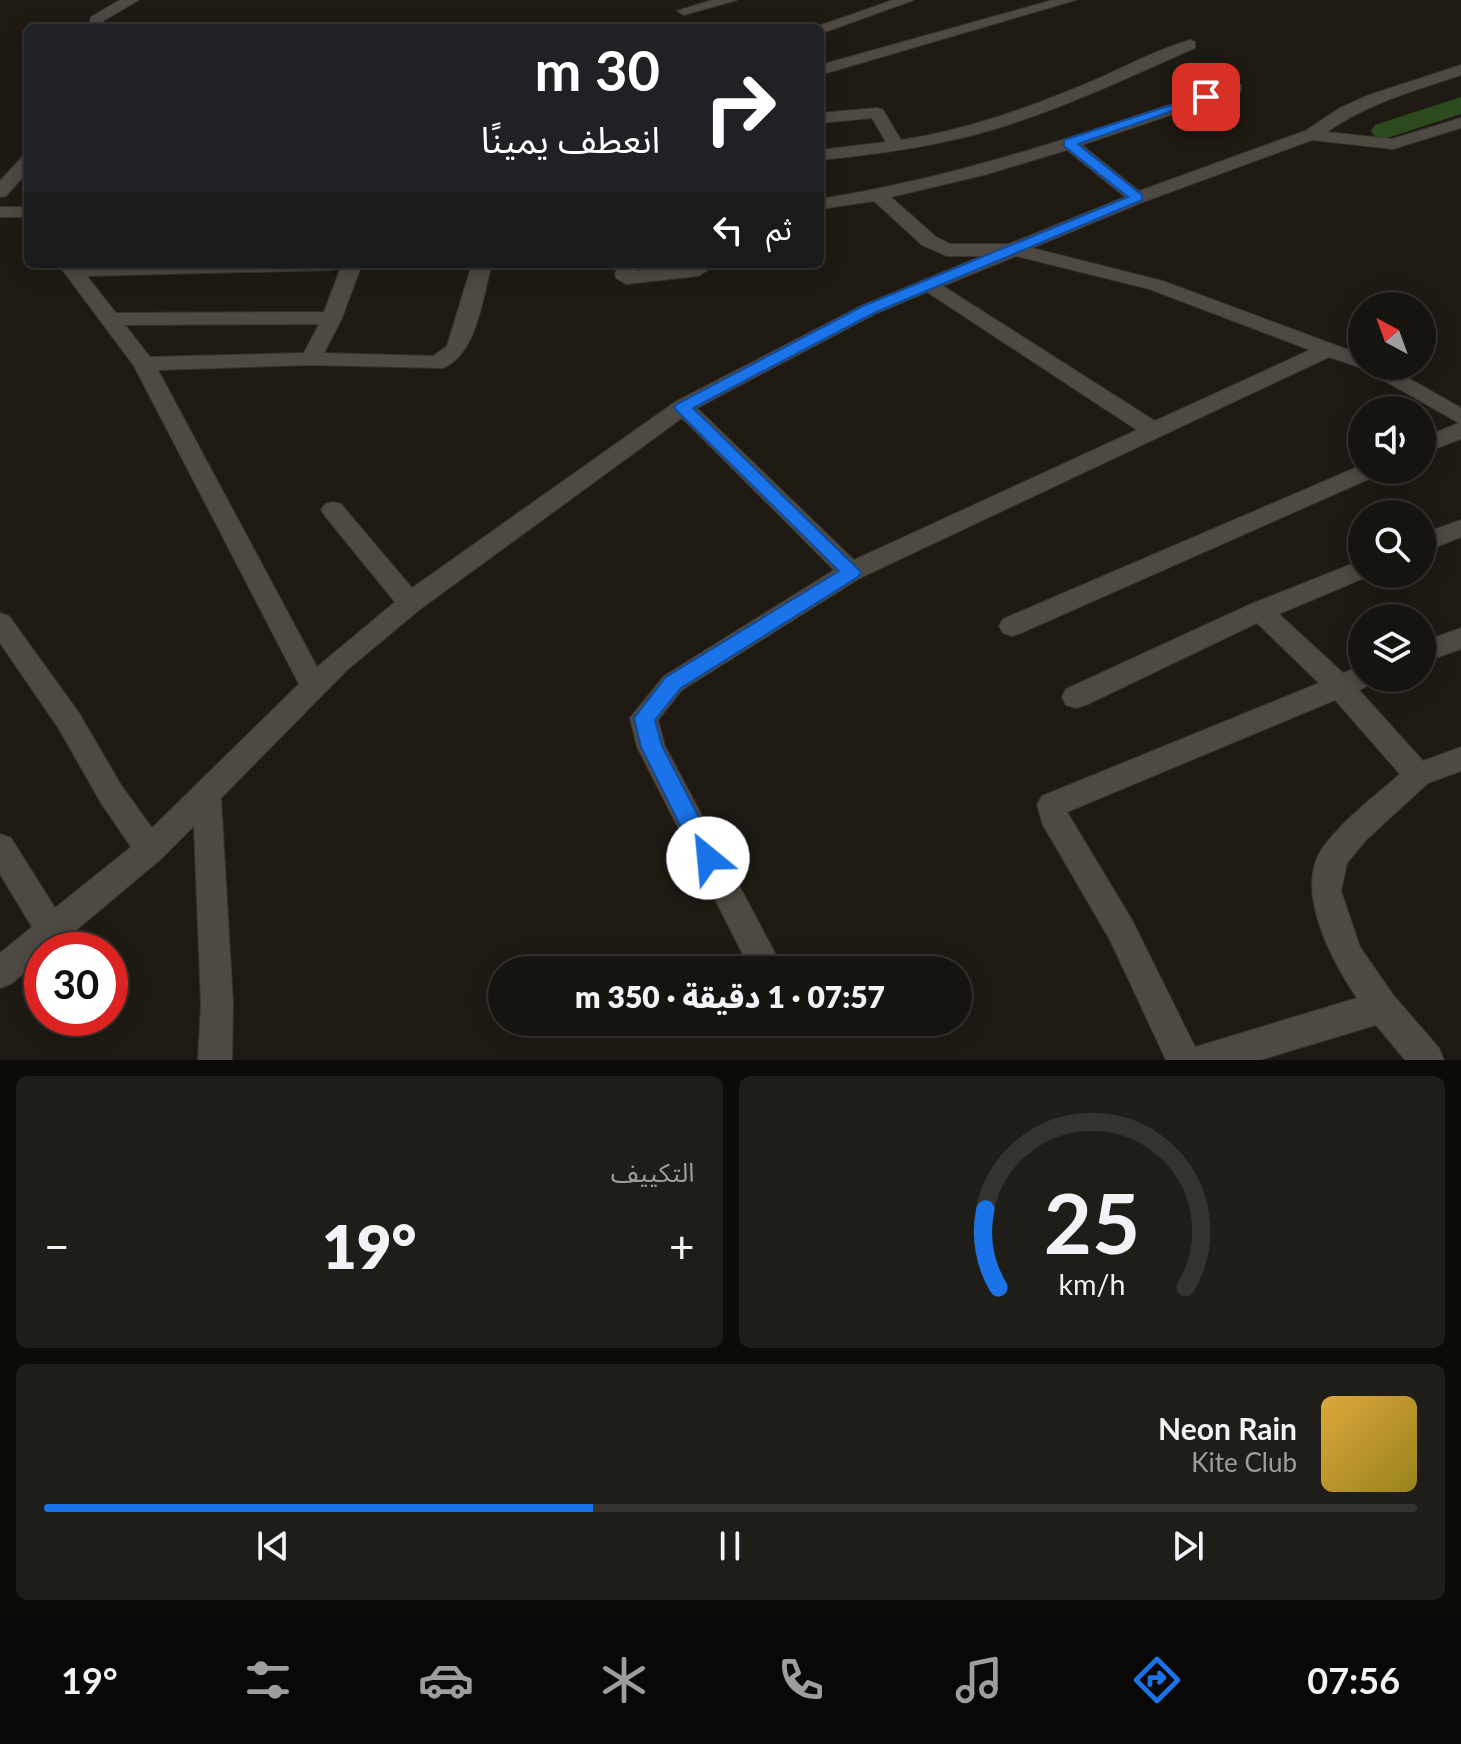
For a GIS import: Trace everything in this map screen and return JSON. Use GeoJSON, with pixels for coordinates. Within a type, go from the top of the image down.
{"type":"FeatureCollection","features":[{"type":"Feature","properties":{"kind":"street"},"geometry":{"type":"LineString","coordinates":[[96,24],[96,20],[107,11],[132,0]]}},
{"type":"Feature","properties":{"kind":"street"},"geometry":{"type":"LineString","coordinates":[[684,5],[730,0]]}},
{"type":"Feature","properties":{"kind":"street"},"geometry":{"type":"LineString","coordinates":[[824,28],[907,0]]}},
{"type":"Feature","properties":{"kind":"street"},"geometry":{"type":"LineString","coordinates":[[824,68],[922,29],[1069,0]]}},
{"type":"Feature","properties":{"kind":"street"},"geometry":{"type":"LineString","coordinates":[[891,6],[922,29]]}},
{"type":"Feature","properties":{"kind":"street"},"geometry":{"type":"LineString","coordinates":[[824,155],[897,147],[987,126],[1046,107],[1190,45]]}},
{"type":"Feature","properties":{"kind":"street"},"geometry":{"type":"LineString","coordinates":[[0,973],[150,850],[207,797],[314,687],[410,603],[683,407],[868,310],[1137,198],[1311,135],[1346,111],[1375,98],[1461,70]]}},
{"type":"Feature","properties":{"kind":"street"},"geometry":{"type":"LineString","coordinates":[[824,203],[879,196],[978,174],[1235,88]]}},
{"type":"Feature","properties":{"kind":"street"},"geometry":{"type":"LineString","coordinates":[[824,118],[877,113],[897,147]]}},
{"type":"Feature","properties":{"kind":"street"},"geometry":{"type":"LineString","coordinates":[[1311,135],[1393,144],[1461,123]]}},
{"type":"Feature","properties":{"kind":"street"},"geometry":{"type":"LineString","coordinates":[[1069,143],[1137,198]]}},
{"type":"Feature","properties":{"kind":"street"},"geometry":{"type":"LineString","coordinates":[[0,192],[24,169]]}},
{"type":"Feature","properties":{"kind":"street"},"geometry":{"type":"LineString","coordinates":[[879,196],[929,241],[947,250],[1016,250],[1156,285],[1348,356]]}},
{"type":"Feature","properties":{"kind":"street"},"geometry":{"type":"LineString","coordinates":[[0,212],[24,212]]}},
{"type":"Feature","properties":{"kind":"street"},"geometry":{"type":"LineString","coordinates":[[70,268],[144,364],[314,687]]}},
{"type":"Feature","properties":{"kind":"street"},"geometry":{"type":"LineString","coordinates":[[311,359],[332,318],[351,268]]}},
{"type":"Feature","properties":{"kind":"street"},"geometry":{"type":"LineString","coordinates":[[144,364],[311,359],[429,363],[448,358],[457,348],[481,268]]}},
{"type":"Feature","properties":{"kind":"street"},"geometry":{"type":"LineString","coordinates":[[628,268],[626,278],[698,270]]}},
{"type":"Feature","properties":{"kind":"street"},"geometry":{"type":"LineString","coordinates":[[929,285],[1153,430]]}},
{"type":"Feature","properties":{"kind":"street"},"geometry":{"type":"LineString","coordinates":[[110,319],[332,318]]}},
{"type":"Feature","properties":{"kind":"street"},"geometry":{"type":"LineString","coordinates":[[761,956],[651,747],[644,718],[673,683],[851,572],[1329,349]]}},
{"type":"Feature","properties":{"kind":"street"},"geometry":{"type":"LineString","coordinates":[[1396,380],[1461,417]]}},
{"type":"Feature","properties":{"kind":"street"},"geometry":{"type":"LineString","coordinates":[[683,407],[851,572]]}},
{"type":"Feature","properties":{"kind":"street"},"geometry":{"type":"LineString","coordinates":[[1436,441],[1461,430]]}},
{"type":"Feature","properties":{"kind":"street"},"geometry":{"type":"LineString","coordinates":[[1012,626],[1348,480]]}},
{"type":"Feature","properties":{"kind":"street"},"geometry":{"type":"LineString","coordinates":[[333,510],[410,603]]}},
{"type":"Feature","properties":{"kind":"street"},"geometry":{"type":"LineString","coordinates":[[1436,538],[1461,528]]}},
{"type":"Feature","properties":{"kind":"street"},"geometry":{"type":"LineString","coordinates":[[1076,697],[1260,611],[1348,575]]}},
{"type":"Feature","properties":{"kind":"street"},"geometry":{"type":"LineString","coordinates":[[1260,611],[1348,680]]}},
{"type":"Feature","properties":{"kind":"street"},"geometry":{"type":"LineString","coordinates":[[0,623],[69,721],[111,794],[150,850]]}},
{"type":"Feature","properties":{"kind":"street"},"geometry":{"type":"LineString","coordinates":[[1436,648],[1461,638]]}},
{"type":"Feature","properties":{"kind":"street"},"geometry":{"type":"LineString","coordinates":[[1184,1060],[1121,930],[1053,816],[1052,805],[1348,683]]}},
{"type":"Feature","properties":{"kind":"street"},"geometry":{"type":"LineString","coordinates":[[1357,692],[1418,775]]}},
{"type":"Feature","properties":{"kind":"street"},"geometry":{"type":"LineString","coordinates":[[1427,1060],[1382,1007],[1346,954],[1326,891],[1333,857],[1356,831],[1418,775],[1461,759]]}},
{"type":"Feature","properties":{"kind":"street"},"geometry":{"type":"LineString","coordinates":[[207,797],[217,1004],[215,1060]]}},
{"type":"Feature","properties":{"kind":"street"},"geometry":{"type":"LineString","coordinates":[[0,847],[52,931]]}},
{"type":"Feature","properties":{"kind":"street"},"geometry":{"type":"LineString","coordinates":[[1205,1060],[1382,1007]]}},
{"type":"Feature","properties":{"kind":"waterway"},"geometry":{"type":"LineString","coordinates":[[1384,131],[1461,105]]}},
{"type":"Feature","properties":{"kind":"route"},"geometry":{"type":"LineString","coordinates":[[708,858],[651,747],[644,718],[653,703],[673,683],[851,572],[683,407],[868,310],[1137,198],[1069,143],[1206,97]]}}]}
